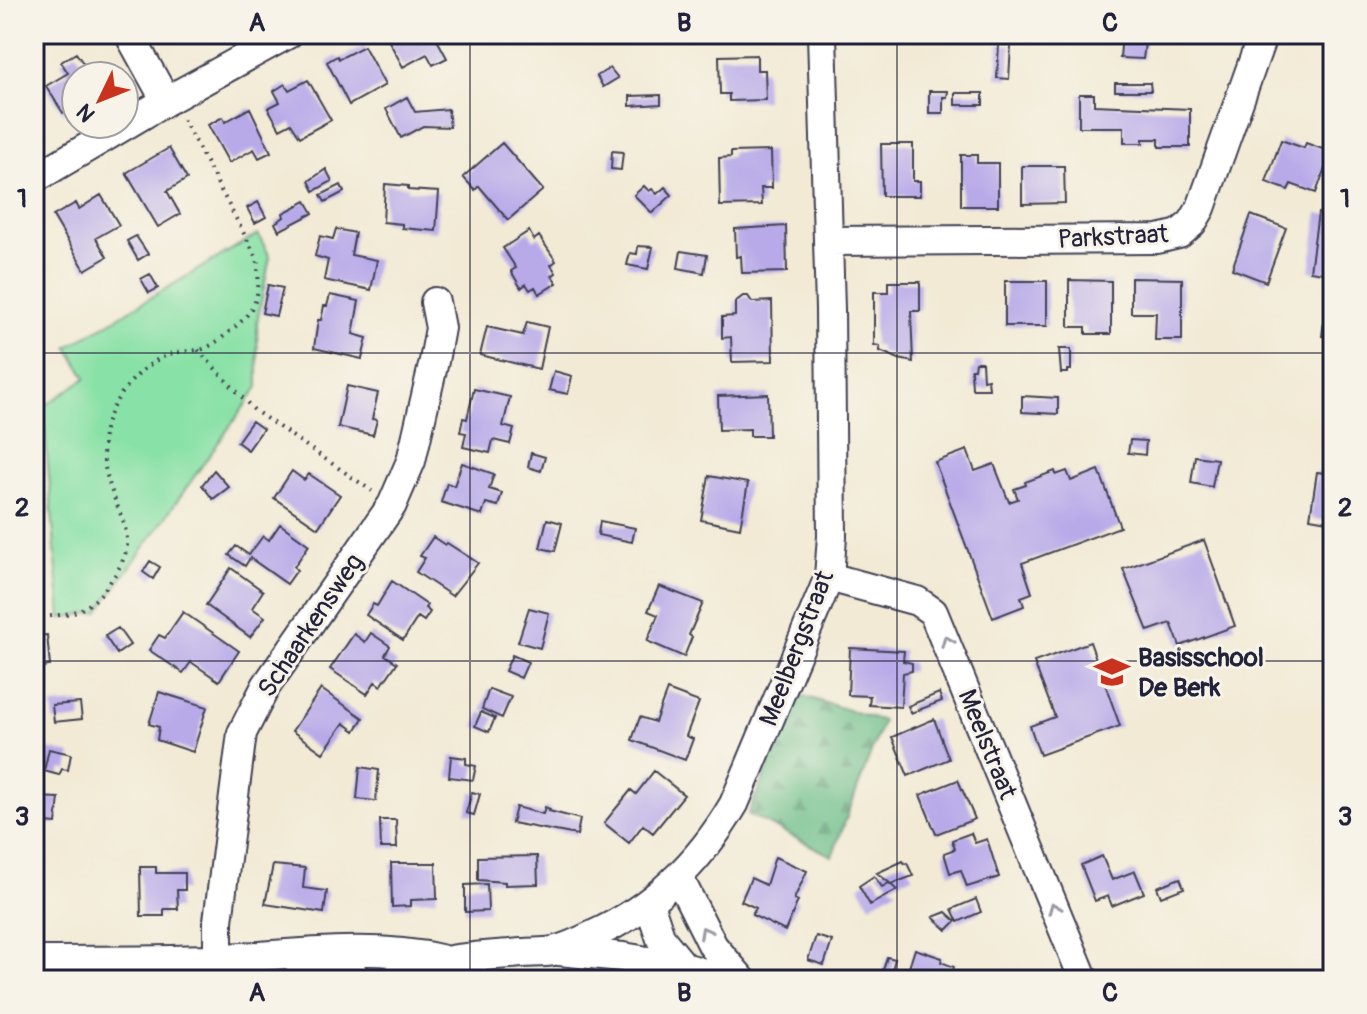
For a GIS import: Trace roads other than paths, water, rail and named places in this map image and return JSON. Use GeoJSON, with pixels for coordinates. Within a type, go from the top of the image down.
{"type":"FeatureCollection","features":[{"type":"Feature","properties":{"kind":"street"},"geometry":{"type":"LineString","coordinates":[[129,34],[166,101]]}},
{"type":"Feature","properties":{"kind":"street"},"geometry":{"type":"LineString","coordinates":[[34,179],[288,34]]}},
{"type":"Feature","properties":{"kind":"street","name":"Meelbergstraat"},"geometry":{"type":"LineString","coordinates":[[392,980],[409,970],[443,959],[554,951],[609,928],[649,903],[679,878],[714,837],[734,804],[829,577],[832,536],[822,34]]}},
{"type":"Feature","properties":{"kind":"street","name":"Parkstraat"},"geometry":{"type":"LineString","coordinates":[[828,241],[1158,239],[1179,234],[1192,223],[1209,190],[1263,34]]}},
{"type":"Feature","properties":{"kind":"street","name":"Schaarkensweg"},"geometry":{"type":"LineString","coordinates":[[218,959],[218,921],[242,733],[266,686],[392,505],[411,461],[434,361],[440,328],[435,302]]}},
{"type":"Feature","properties":{"kind":"street","name":"Meelstraat"},"geometry":{"type":"LineString","coordinates":[[829,577],[917,601],[933,612],[1084,980]]}},
{"type":"Feature","properties":{"kind":"street"},"geometry":{"type":"LineString","coordinates":[[679,878],[713,946],[742,980]]}},
{"type":"Feature","properties":{"kind":"street"},"geometry":{"type":"LineString","coordinates":[[649,903],[661,939],[684,967]]}},
{"type":"Feature","properties":{"kind":"street"},"geometry":{"type":"LineString","coordinates":[[34,961],[218,959],[407,951],[443,959]]}},
{"type":"Feature","properties":{"kind":"street"},"geometry":{"type":"LineString","coordinates":[[554,951],[623,957],[684,967],[727,980]]}},
{"type":"Feature","properties":{"kind":"street"},"geometry":{"type":"LineString","coordinates":[[331,952],[351,970],[356,980]]}},
{"type":"Feature","properties":{"kind":"street"},"geometry":{"type":"LineString","coordinates":[[292,955],[321,980]]}},
{"type":"Feature","properties":{"kind":"place","name":"Basisschool De Berk"},"geometry":{"type":"Point","coordinates":[1112,672]}}]}
